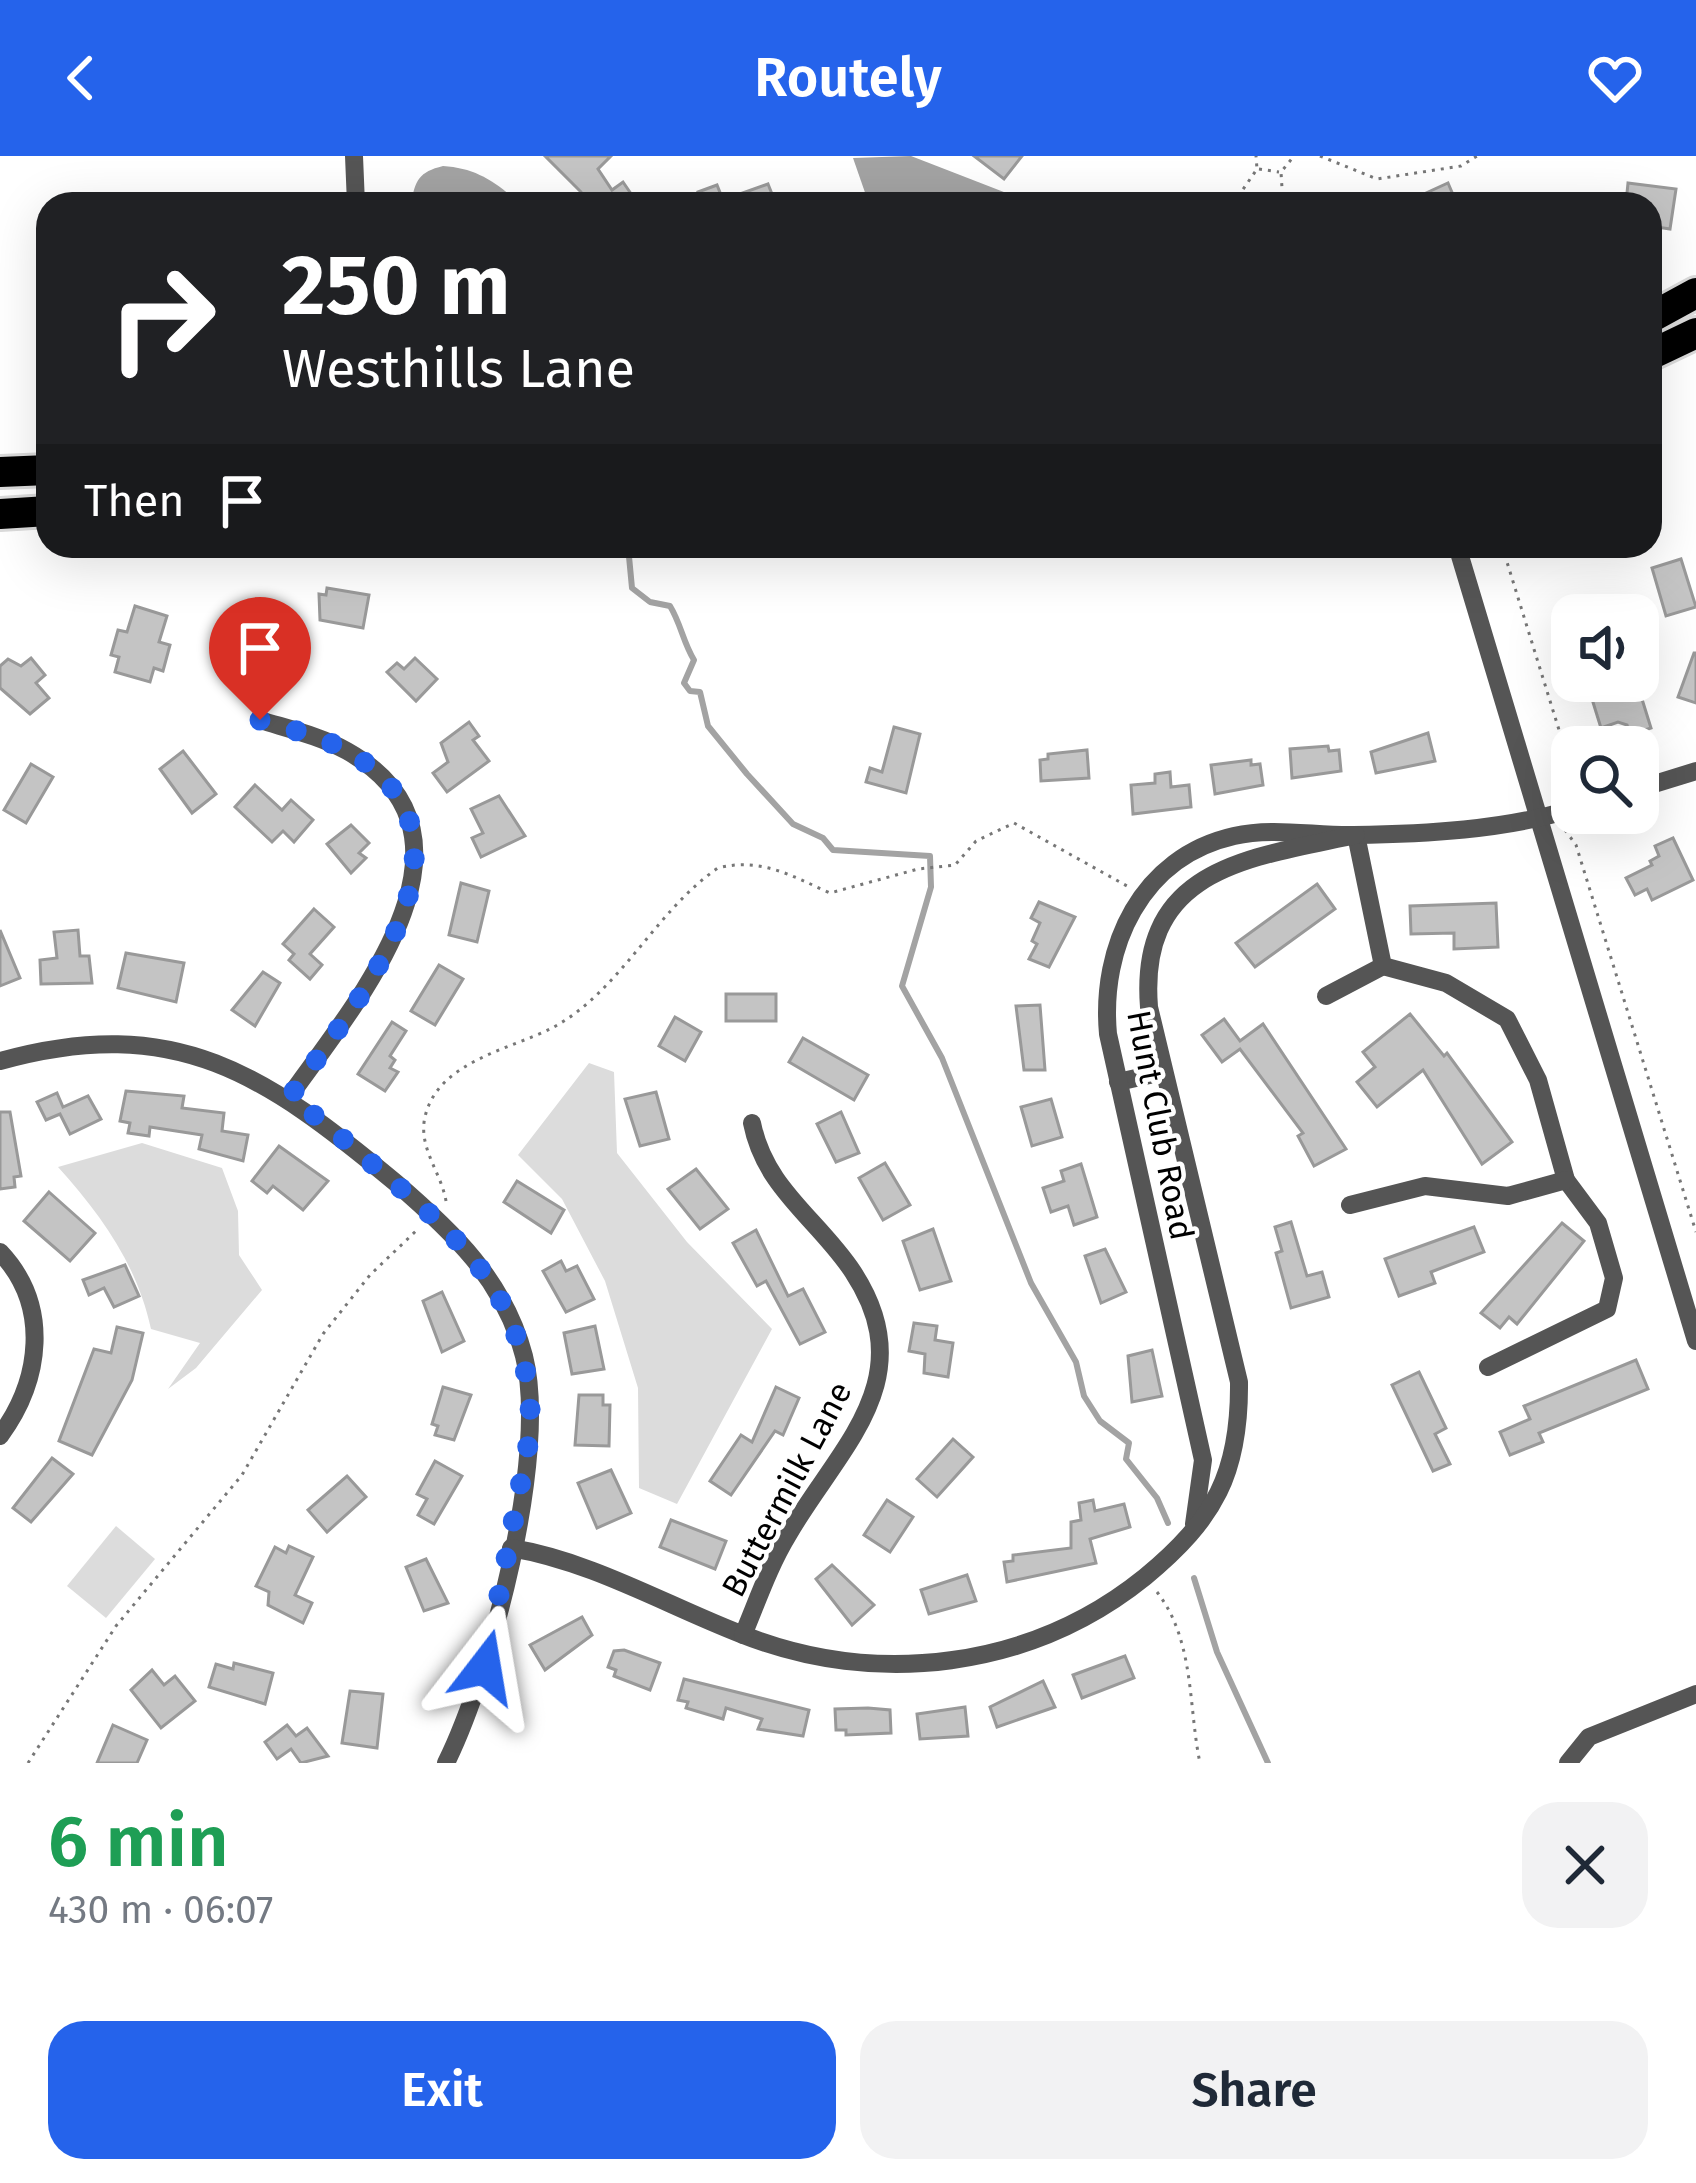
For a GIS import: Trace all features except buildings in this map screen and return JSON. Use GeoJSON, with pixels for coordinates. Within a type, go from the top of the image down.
{"type":"FeatureCollection","features":[{"type":"Feature","properties":{"kind":"main road"},"geometry":{"type":"LineString","coordinates":[[1662,311],[1696,293]]}},
{"type":"Feature","properties":{"kind":"main road"},"geometry":{"type":"LineString","coordinates":[[1662,349],[1696,333]]}},
{"type":"Feature","properties":{"kind":"main road"},"geometry":{"type":"LineString","coordinates":[[0,472],[36,470]]}},
{"type":"Feature","properties":{"kind":"main road"},"geometry":{"type":"LineString","coordinates":[[0,514],[36,512]]}},
{"type":"Feature","properties":{"kind":"street"},"geometry":{"type":"LineString","coordinates":[[354,156],[356,192]]}},
{"type":"Feature","properties":{"kind":"street"},"geometry":{"type":"LineString","coordinates":[[1460,558],[1696,1341]]}},
{"type":"Feature","properties":{"kind":"street"},"geometry":{"type":"LineString","coordinates":[[260,720],[326,741],[368,766],[399,804],[414,851],[415,878],[403,925],[290,1097]]}},
{"type":"Feature","properties":{"kind":"street"},"geometry":{"type":"LineString","coordinates":[[1659,783],[1696,772]]}},
{"type":"Feature","properties":{"kind":"street","name":"Hunt Club Road"},"geometry":{"type":"LineString","coordinates":[[1193,1529],[1202,1497],[1203,1460],[1107,1016],[1108,968],[1122,928],[1144,896],[1184,859],[1233,836],[1356,836],[1551,816]]}},
{"type":"Feature","properties":{"kind":"street"},"geometry":{"type":"LineString","coordinates":[[1356,836],[1383,966]]}},
{"type":"Feature","properties":{"kind":"street","name":"Hunt Club Road"},"geometry":{"type":"LineString","coordinates":[[511,1547],[552,1556],[743,1635],[846,1663],[928,1664],[971,1658],[1048,1635],[1145,1576],[1212,1509],[1236,1455],[1239,1382],[1163,1072],[1147,979],[1154,941],[1173,905],[1219,867],[1356,836]]}},
{"type":"Feature","properties":{"kind":"street"},"geometry":{"type":"LineString","coordinates":[[1326,996],[1383,966],[1447,983],[1507,1018],[1538,1080],[1566,1180],[1598,1223],[1614,1278],[1607,1310],[1488,1367]]}},
{"type":"Feature","properties":{"kind":"street"},"geometry":{"type":"LineString","coordinates":[[0,1061],[70,1045],[145,1046],[220,1063],[290,1097],[435,1216],[499,1293],[514,1325],[530,1393],[528,1455],[494,1640],[446,1763]]}},
{"type":"Feature","properties":{"kind":"street"},"geometry":{"type":"LineString","coordinates":[[1118,1082],[1163,1072]]}},
{"type":"Feature","properties":{"kind":"street","name":"Buttermilk Lane"},"geometry":{"type":"LineString","coordinates":[[743,1635],[789,1532],[865,1420],[879,1370],[877,1329],[864,1291],[765,1167],[752,1123]]}},
{"type":"Feature","properties":{"kind":"street"},"geometry":{"type":"LineString","coordinates":[[1350,1204],[1425,1186],[1508,1196],[1566,1180]]}},
{"type":"Feature","properties":{"kind":"street"},"geometry":{"type":"LineString","coordinates":[[0,1252],[30,1303],[35,1340],[31,1378],[0,1436]]}},
{"type":"Feature","properties":{"kind":"street"},"geometry":{"type":"LineString","coordinates":[[1568,1763],[1589,1737],[1696,1694]]}},
{"type":"Feature","properties":{"kind":"path"},"geometry":{"type":"LineString","coordinates":[[1242,192],[1258,169],[1256,156]]}},
{"type":"Feature","properties":{"kind":"path"},"geometry":{"type":"LineString","coordinates":[[1282,192],[1280,172],[1294,156]]}},
{"type":"Feature","properties":{"kind":"path"},"geometry":{"type":"LineString","coordinates":[[1320,156],[1377,179],[1462,166],[1478,156]]}},
{"type":"Feature","properties":{"kind":"path"},"geometry":{"type":"LineString","coordinates":[[1258,169],[1280,172]]}},
{"type":"Feature","properties":{"kind":"path"},"geometry":{"type":"LineString","coordinates":[[1506,558],[1558,726]]}},
{"type":"Feature","properties":{"kind":"path"},"geometry":{"type":"LineString","coordinates":[[446,1206],[425,1143],[425,1114],[439,1088],[476,1060],[554,1027],[599,990],[701,879],[740,862],[770,865],[830,893],[918,869],[947,867],[976,841],[1013,823],[1144,896]]}},
{"type":"Feature","properties":{"kind":"path"},"geometry":{"type":"LineString","coordinates":[[1574,834],[1696,1232]]}},
{"type":"Feature","properties":{"kind":"path"},"geometry":{"type":"LineString","coordinates":[[28,1763],[116,1625],[242,1475],[323,1334],[370,1275],[422,1226]]}},
{"type":"Feature","properties":{"kind":"path"},"geometry":{"type":"LineString","coordinates":[[1145,1576],[1171,1610],[1177,1628],[1197,1714],[1200,1763]]}},
{"type":"Feature","properties":{"kind":"shaded area"},"geometry":{"type":"Polygon","coordinates":[[[911,156],[1004,192],[865,192],[853,158],[911,156]]]}},
{"type":"Feature","properties":{"kind":"shaded area"},"geometry":{"type":"Polygon","coordinates":[[[443,166],[466,170],[506,192],[413,192],[428,171],[443,166]]]}},
{"type":"Feature","properties":{"kind":"shaded area"},"geometry":{"type":"Polygon","coordinates":[[[589,1063],[614,1072],[617,1153],[687,1242],[772,1329],[677,1504],[639,1488],[638,1388],[605,1281],[562,1199],[518,1155],[589,1063]]]}},
{"type":"Feature","properties":{"kind":"shaded area"},"geometry":{"type":"Polygon","coordinates":[[[142,1143],[222,1168],[238,1211],[239,1255],[262,1290],[196,1368],[168,1389],[200,1343],[151,1329],[127,1262],[89,1203],[58,1167],[142,1143]]]}},
{"type":"Feature","properties":{"kind":"shaded area"},"geometry":{"type":"Polygon","coordinates":[[[116,1526],[155,1559],[106,1618],[67,1586],[116,1526]]]}},
{"type":"Feature","properties":{"kind":"waterway"},"geometry":{"type":"LineString","coordinates":[[629,558],[632,588],[650,602],[670,606],[677,620],[694,660],[684,683],[690,691],[700,692],[708,726],[793,824],[823,838],[833,850],[930,856],[931,887],[902,986],[942,1058],[1031,1283],[1076,1362],[1084,1396],[1100,1421],[1129,1443],[1126,1459],[1157,1498],[1168,1523]]}},
{"type":"Feature","properties":{"kind":"waterway"},"geometry":{"type":"LineString","coordinates":[[1194,1578],[1217,1652],[1268,1763]]}},
{"type":"Feature","properties":{"kind":"route"},"geometry":{"type":"LineString","coordinates":[[260,720],[326,741],[368,766],[385,782],[409,826],[415,878],[403,925],[290,1097],[458,1239],[481,1264],[514,1325],[530,1393],[531,1430],[494,1640],[485,1667]]}}]}
